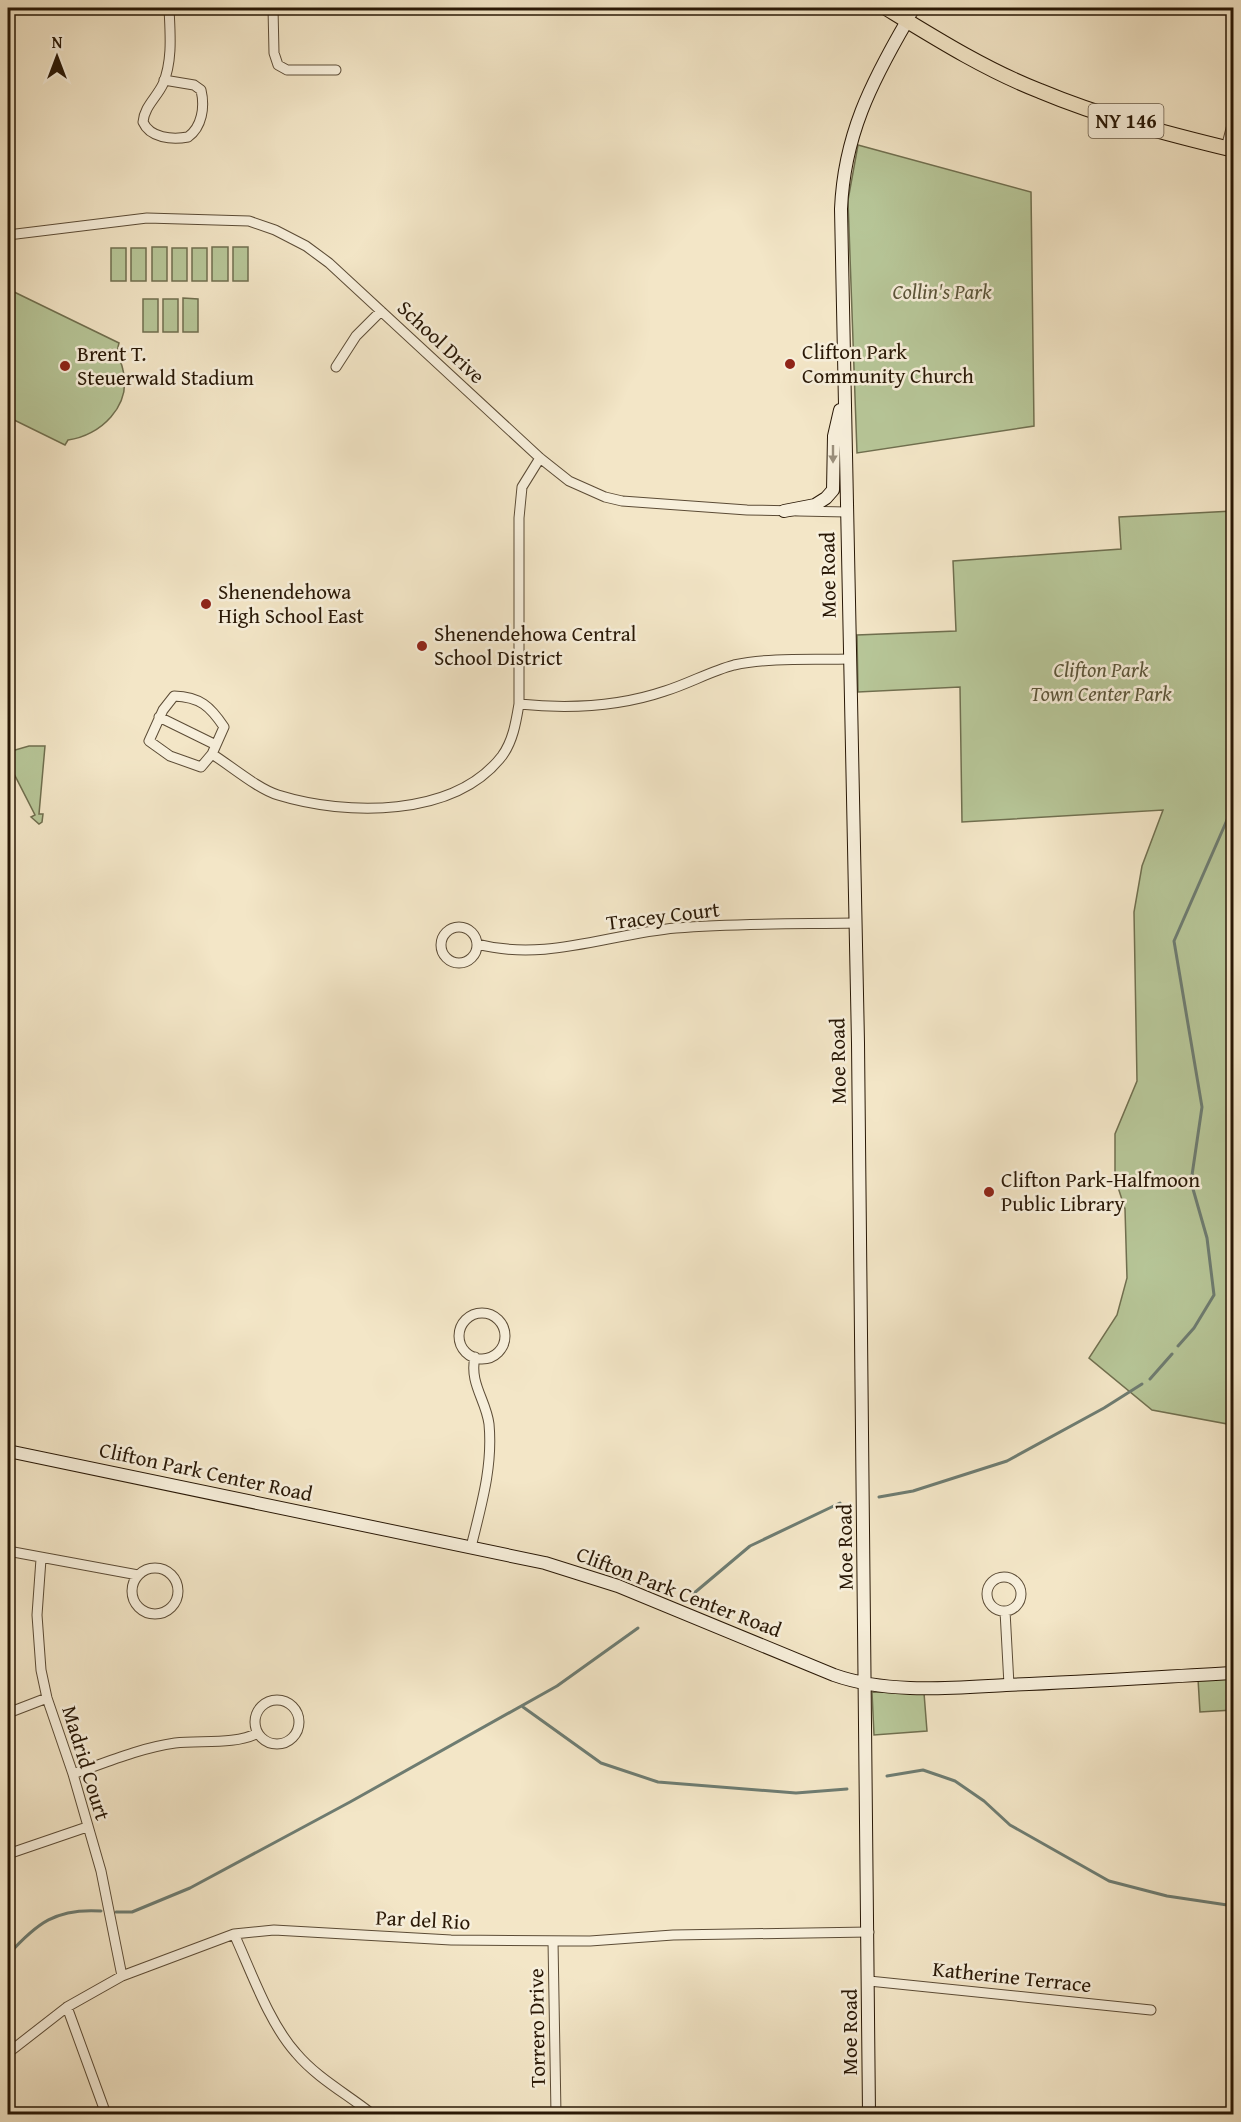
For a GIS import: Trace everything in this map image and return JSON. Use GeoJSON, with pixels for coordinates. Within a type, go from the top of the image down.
{"type":"FeatureCollection","features":[{"type":"Feature","properties":{"kind":"main road","name":"NY 146"},"geometry":{"type":"LineString","coordinates":[[886,8],[990,68],[1038,91],[1102,114],[1230,149]]}},
{"type":"Feature","properties":{"kind":"street"},"geometry":{"type":"LineString","coordinates":[[164,80],[194,86],[201,90],[201,121],[198,129],[188,137],[164,137],[149,131],[144,124],[144,114],[164,80],[170,50],[169,8]]}},
{"type":"Feature","properties":{"kind":"street"},"geometry":{"type":"LineString","coordinates":[[273,8],[274,52],[278,65],[287,70],[336,70]]}},
{"type":"Feature","properties":{"kind":"street"},"geometry":{"type":"LineString","coordinates":[[907,21],[916,8]]}},
{"type":"Feature","properties":{"kind":"street","name":"Moe Road"},"geometry":{"type":"LineString","coordinates":[[869,2115],[855,923],[844,397],[842,177],[852,132],[868,91],[907,21]]}},
{"type":"Feature","properties":{"kind":"street"},"geometry":{"type":"LineString","coordinates":[[1230,149],[1233,117]]}},
{"type":"Feature","properties":{"kind":"street","name":"School Drive"},"geometry":{"type":"LineString","coordinates":[[8,235],[147,219],[249,221],[275,230],[306,246],[381,311],[540,458],[569,481],[605,497],[655,505],[847,512]]}},
{"type":"Feature","properties":{"kind":"street"},"geometry":{"type":"LineString","coordinates":[[336,366],[356,336],[381,311]]}},
{"type":"Feature","properties":{"kind":"street"},"geometry":{"type":"LineString","coordinates":[[784,511],[815,505],[833,490],[834,436],[844,397]]}},
{"type":"Feature","properties":{"kind":"street"},"geometry":{"type":"LineString","coordinates":[[159,717],[214,750],[276,795],[326,806],[360,808],[421,803],[455,793],[472,784],[503,755],[514,731],[519,704],[519,518],[522,487],[540,458]]}},
{"type":"Feature","properties":{"kind":"street"},"geometry":{"type":"LineString","coordinates":[[519,704],[552,708],[590,707],[663,692],[734,665],[769,661],[849,659]]}},
{"type":"Feature","properties":{"kind":"street"},"geometry":{"type":"LineString","coordinates":[[174,696],[188,697],[212,708],[224,727],[214,750],[201,767],[170,756],[149,741],[159,717],[174,696]]}},
{"type":"Feature","properties":{"kind":"street","name":"Tracey Court"},"geometry":{"type":"LineString","coordinates":[[477,944],[520,951],[553,950],[674,928],[855,923]]}},
{"type":"Feature","properties":{"kind":"street"},"geometry":{"type":"LineString","coordinates":[[489,1314],[502,1323],[505,1339],[500,1349],[492,1356],[475,1357],[463,1347],[460,1332],[464,1322],[473,1315],[489,1314]]}},
{"type":"Feature","properties":{"kind":"street"},"geometry":{"type":"LineString","coordinates":[[471,1547],[489,1464],[488,1420],[473,1377],[475,1357]]}},
{"type":"Feature","properties":{"kind":"street","name":"Clifton Park Center Road"},"geometry":{"type":"LineString","coordinates":[[8,1450],[546,1563],[618,1586],[834,1675],[865,1684],[898,1687],[1009,1685],[1233,1672]]}},
{"type":"Feature","properties":{"kind":"street"},"geometry":{"type":"LineString","coordinates":[[8,1551],[41,1559],[138,1575],[147,1569],[159,1568],[173,1576],[178,1592],[171,1607],[157,1614],[141,1610],[134,1601],[131,1590],[138,1575]]}},
{"type":"Feature","properties":{"kind":"street","name":"Madrid Court"},"geometry":{"type":"LineString","coordinates":[[41,1559],[37,1634],[47,1698],[73,1774],[101,1871],[122,1976]]}},
{"type":"Feature","properties":{"kind":"street"},"geometry":{"type":"LineString","coordinates":[[1005,1611],[1009,1685]]}},
{"type":"Feature","properties":{"kind":"street"},"geometry":{"type":"LineString","coordinates":[[8,1713],[47,1698]]}},
{"type":"Feature","properties":{"kind":"street"},"geometry":{"type":"LineString","coordinates":[[269,1701],[285,1701],[297,1712],[299,1727],[290,1740],[280,1744],[270,1743],[258,1733],[255,1722],[257,1712],[269,1701]]}},
{"type":"Feature","properties":{"kind":"street"},"geometry":{"type":"LineString","coordinates":[[73,1774],[141,1750],[174,1743],[246,1738],[258,1733]]}},
{"type":"Feature","properties":{"kind":"street"},"geometry":{"type":"LineString","coordinates":[[8,1854],[87,1827]]}},
{"type":"Feature","properties":{"kind":"street","name":"Par del Rio"},"geometry":{"type":"LineString","coordinates":[[8,2053],[67,2007],[122,1976],[234,1934],[274,1930],[451,1940],[553,1941],[673,1935],[868,1932]]}},
{"type":"Feature","properties":{"kind":"street"},"geometry":{"type":"LineString","coordinates":[[234,1934],[282,2034],[295,2052],[308,2067],[372,2115]]}},
{"type":"Feature","properties":{"kind":"street","name":"Torrero Drive"},"geometry":{"type":"LineString","coordinates":[[553,1941],[556,2115]]}},
{"type":"Feature","properties":{"kind":"street","name":"Katherine Terrace"},"geometry":{"type":"LineString","coordinates":[[869,1981],[1151,2010]]}},
{"type":"Feature","properties":{"kind":"street"},"geometry":{"type":"LineString","coordinates":[[67,2007],[106,2115]]}},
{"type":"Feature","properties":{"kind":"green space","name":"Collin's Park"},"geometry":{"type":"Polygon","coordinates":[[[858,145],[1031,192],[1034,426],[857,453],[848,200],[858,145]]]}},
{"type":"Feature","properties":{"kind":"green space"},"geometry":{"type":"Polygon","coordinates":[[[152,247],[167,247],[167,281],[152,281],[152,247]]]}},
{"type":"Feature","properties":{"kind":"green space"},"geometry":{"type":"Polygon","coordinates":[[[212,247],[228,247],[228,281],[212,281],[212,247]]]}},
{"type":"Feature","properties":{"kind":"green space"},"geometry":{"type":"Polygon","coordinates":[[[233,247],[248,247],[248,281],[233,281],[233,247]]]}},
{"type":"Feature","properties":{"kind":"green space"},"geometry":{"type":"Polygon","coordinates":[[[111,248],[126,248],[126,281],[111,281],[111,248]]]}},
{"type":"Feature","properties":{"kind":"green space"},"geometry":{"type":"Polygon","coordinates":[[[131,248],[146,248],[146,281],[131,281],[131,248]]]}},
{"type":"Feature","properties":{"kind":"green space"},"geometry":{"type":"Polygon","coordinates":[[[172,248],[187,248],[187,281],[172,281],[172,248]]]}},
{"type":"Feature","properties":{"kind":"green space"},"geometry":{"type":"Polygon","coordinates":[[[192,248],[207,248],[207,281],[192,281],[192,248]]]}},
{"type":"Feature","properties":{"kind":"green space","name":"Brent T. Steuerwald Stadium"},"geometry":{"type":"Polygon","coordinates":[[[8,289],[119,343],[118,354],[125,383],[123,396],[111,417],[102,426],[68,440],[65,445],[8,417],[8,289]]]}},
{"type":"Feature","properties":{"kind":"green space"},"geometry":{"type":"Polygon","coordinates":[[[183,298],[198,299],[198,332],[183,332],[183,298]]]}},
{"type":"Feature","properties":{"kind":"green space"},"geometry":{"type":"Polygon","coordinates":[[[143,299],[158,299],[158,332],[143,332],[143,299]]]}},
{"type":"Feature","properties":{"kind":"green space"},"geometry":{"type":"Polygon","coordinates":[[[163,299],[178,299],[178,332],[163,332],[163,299]]]}},
{"type":"Feature","properties":{"kind":"green space","name":"Clifton Park Town Center Park"},"geometry":{"type":"Polygon","coordinates":[[[1234,511],[1233,1425],[1152,1410],[1089,1358],[1117,1315],[1127,1278],[1125,1209],[1115,1178],[1115,1134],[1137,1081],[1134,912],[1142,866],[1163,810],[962,822],[960,687],[858,692],[857,635],[956,631],[953,561],[1121,549],[1119,517],[1234,511]]]}},
{"type":"Feature","properties":{"kind":"green space"},"geometry":{"type":"Polygon","coordinates":[[[29,746],[45,746],[39,814],[43,814],[42,822],[39,824],[31,817],[35,815],[8,762],[8,752],[29,746]]]}},
{"type":"Feature","properties":{"kind":"green space"},"geometry":{"type":"Polygon","coordinates":[[[1233,1677],[1233,1710],[1200,1712],[1198,1679],[1233,1677]]]}},
{"type":"Feature","properties":{"kind":"green space"},"geometry":{"type":"Polygon","coordinates":[[[872,1692],[924,1693],[927,1731],[874,1735],[872,1692]]]}},
{"type":"Feature","properties":{"kind":"waterway"},"geometry":{"type":"LineString","coordinates":[[1178,1346],[1194,1328],[1214,1295],[1207,1238],[1191,1182],[1202,1107],[1174,941],[1234,804]]}},
{"type":"Feature","properties":{"kind":"waterway"},"geometry":{"type":"LineString","coordinates":[[1150,1379],[1172,1354]]}},
{"type":"Feature","properties":{"kind":"waterway"},"geometry":{"type":"LineString","coordinates":[[879,1497],[913,1491],[1007,1461],[1104,1408],[1142,1384]]}},
{"type":"Feature","properties":{"kind":"waterway"},"geometry":{"type":"LineString","coordinates":[[693,1594],[750,1546],[840,1503]]}},
{"type":"Feature","properties":{"kind":"waterway"},"geometry":{"type":"LineString","coordinates":[[116,1912],[132,1912],[190,1888],[350,1802],[557,1686],[638,1628]]}},
{"type":"Feature","properties":{"kind":"waterway"},"geometry":{"type":"LineString","coordinates":[[523,1707],[601,1763],[658,1782],[796,1793],[847,1789]]}},
{"type":"Feature","properties":{"kind":"waterway"},"geometry":{"type":"LineString","coordinates":[[887,1776],[923,1770],[955,1781],[984,1801],[1010,1825],[1109,1881],[1167,1896],[1234,1906]]}},
{"type":"Feature","properties":{"kind":"waterway"},"geometry":{"type":"LineString","coordinates":[[8,1955],[28,1934],[48,1920],[72,1912],[101,1911]]}},
{"type":"Feature","properties":{"kind":"place","name":"Clifton Park Community Church"},"geometry":{"type":"Point","coordinates":[790,364]}},
{"type":"Feature","properties":{"kind":"place","name":"Brent T. Steuerwald Stadium"},"geometry":{"type":"Point","coordinates":[65,366]}},
{"type":"Feature","properties":{"kind":"place","name":"Shenendehowa High School East"},"geometry":{"type":"Point","coordinates":[206,604]}},
{"type":"Feature","properties":{"kind":"place","name":"Shenendehowa Central School District"},"geometry":{"type":"Point","coordinates":[422,646]}},
{"type":"Feature","properties":{"kind":"place","name":"Clifton Park-Halfmoon Public Library"},"geometry":{"type":"Point","coordinates":[989,1192]}}]}
